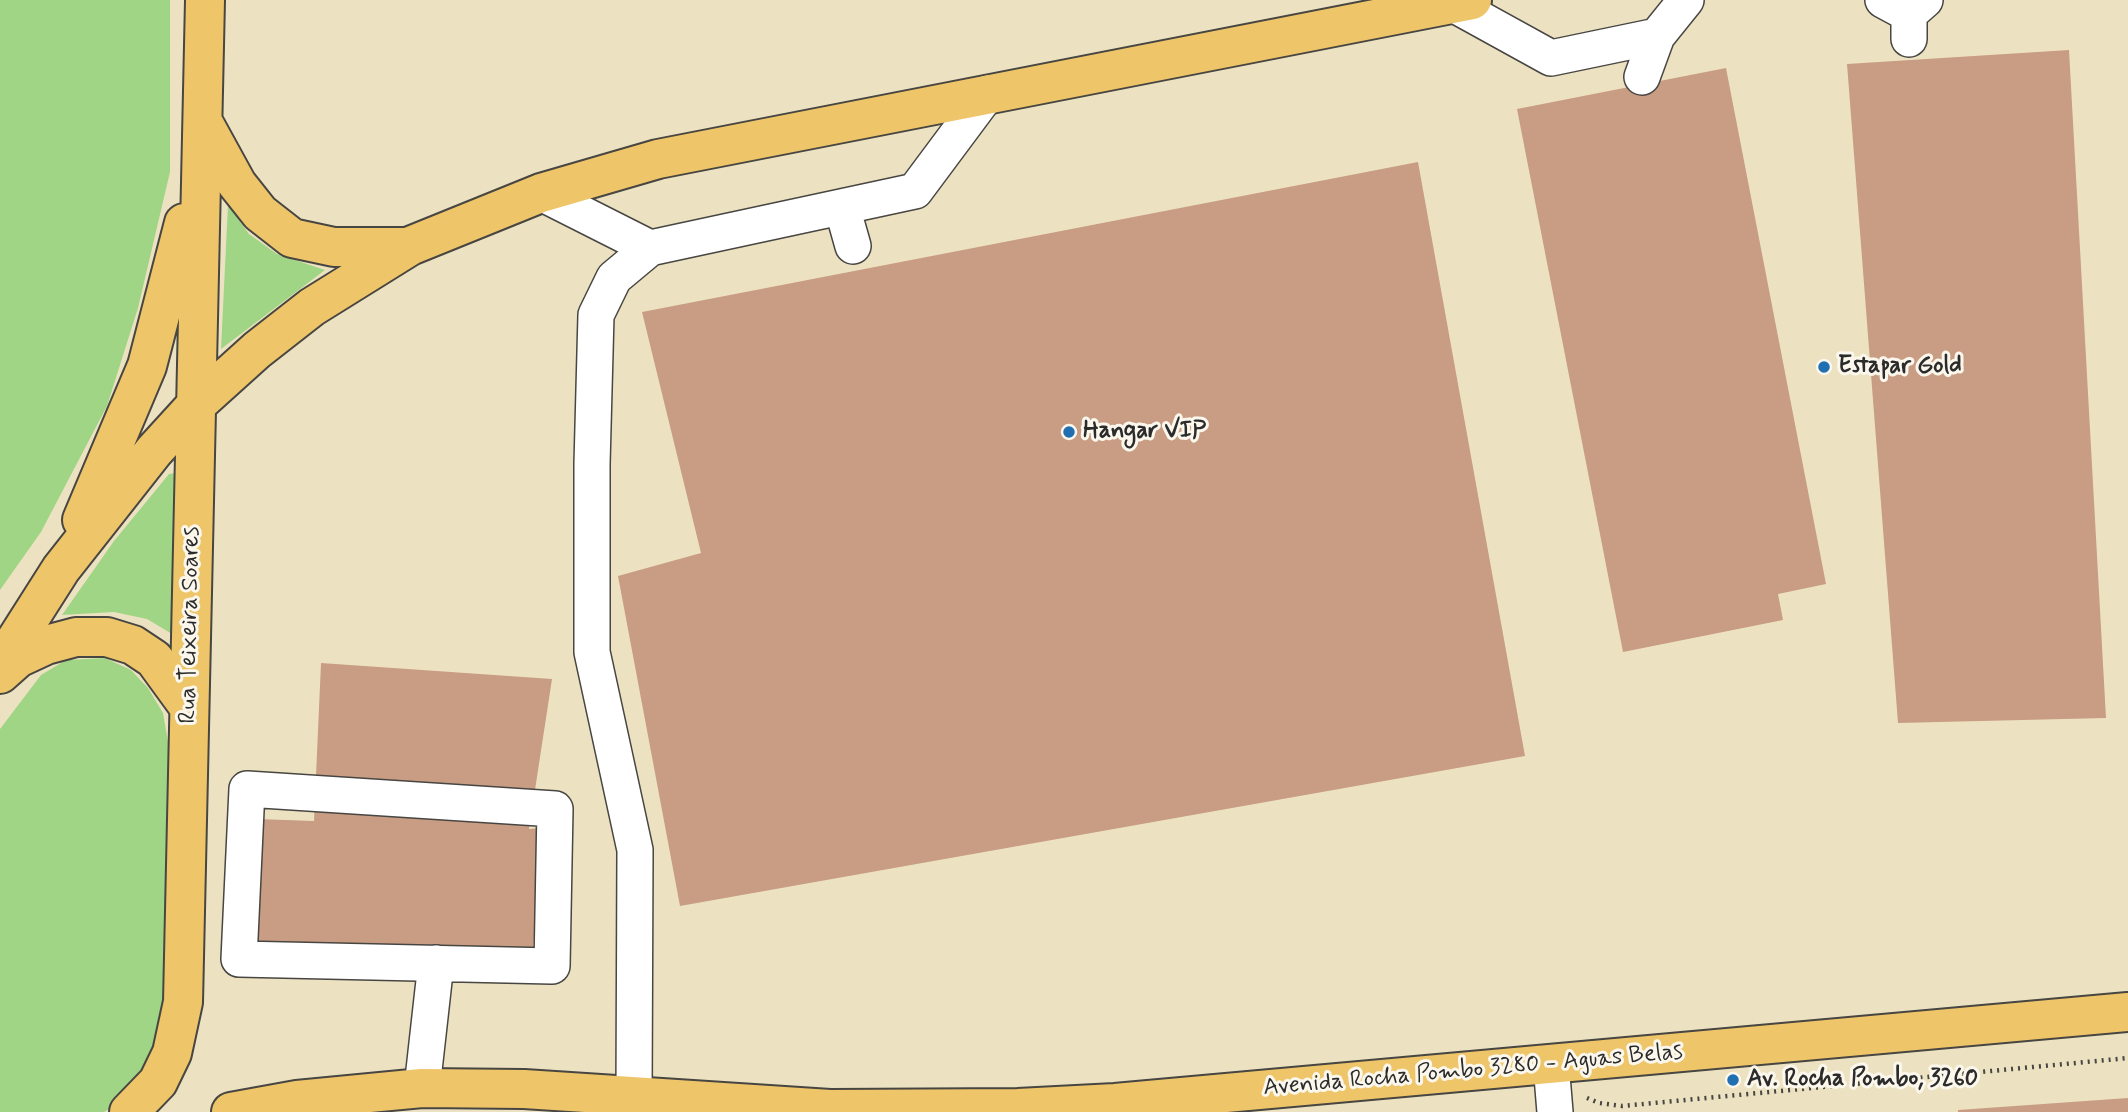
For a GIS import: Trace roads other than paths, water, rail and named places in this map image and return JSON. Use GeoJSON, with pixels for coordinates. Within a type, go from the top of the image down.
{"type":"FeatureCollection","features":[{"type":"Feature","properties":{"kind":"main road","name":"Rua Teixeira Soares"},"geometry":{"type":"LineString","coordinates":[[129,1112],[158,1082],[172,1053],[183,1002],[205,0]]}},
{"type":"Feature","properties":{"kind":"main road"},"geometry":{"type":"LineString","coordinates":[[0,665],[61,569],[154,452],[196,405],[257,350],[312,307],[410,246],[541,193],[658,159],[1462,2]]}},
{"type":"Feature","properties":{"kind":"main road","name":"Rua Teixeira Soares"},"geometry":{"type":"LineString","coordinates":[[61,569],[119,438],[147,366],[184,225],[202,121]]}},
{"type":"Feature","properties":{"kind":"main road"},"geometry":{"type":"LineString","coordinates":[[202,121],[245,194],[260,213],[292,237],[334,247],[410,246]]}},
{"type":"Feature","properties":{"kind":"main road"},"geometry":{"type":"LineString","coordinates":[[0,674],[18,658],[46,645],[76,637],[107,637],[133,645],[153,659],[189,707]]}},
{"type":"Feature","properties":{"kind":"main road","name":"Avenida Rocha Pombo 3280 - Aguas Belas"},"geometry":{"type":"LineString","coordinates":[[232,1112],[298,1100],[422,1088],[524,1089],[634,1097],[726,1108],[904,1111],[1073,1105],[2128,1012]]}},
{"type":"Feature","properties":{"kind":"street"},"geometry":{"type":"LineString","coordinates":[[1642,77],[1657,36],[1686,0]]}},
{"type":"Feature","properties":{"kind":"street"},"geometry":{"type":"LineString","coordinates":[[1462,2],[1551,58],[1657,36]]}},
{"type":"Feature","properties":{"kind":"street"},"geometry":{"type":"LineString","coordinates":[[634,1097],[635,850],[592,652],[592,464],[596,315],[614,278],[650,248],[915,191],[988,93]]}},
{"type":"Feature","properties":{"kind":"street"},"geometry":{"type":"LineString","coordinates":[[541,193],[650,248]]}},
{"type":"Feature","properties":{"kind":"street"},"geometry":{"type":"LineString","coordinates":[[842,207],[853,246]]}},
{"type":"Feature","properties":{"kind":"street"},"geometry":{"type":"LineString","coordinates":[[247,789],[555,809],[552,966],[436,963],[239,960],[247,789]]}},
{"type":"Feature","properties":{"kind":"street"},"geometry":{"type":"LineString","coordinates":[[422,1088],[436,963]]}},
{"type":"Feature","properties":{"kind":"street"},"geometry":{"type":"LineString","coordinates":[[1551,1064],[1555,1112]]}},
{"type":"Feature","properties":{"kind":"place","name":"Estapar Gold"},"geometry":{"type":"Point","coordinates":[1824,367]}},
{"type":"Feature","properties":{"kind":"place","name":"Hangar VIP"},"geometry":{"type":"Point","coordinates":[1069,432]}},
{"type":"Feature","properties":{"kind":"place","name":"Av. Rocha Pombo, 3260"},"geometry":{"type":"Point","coordinates":[1733,1080]}}]}
